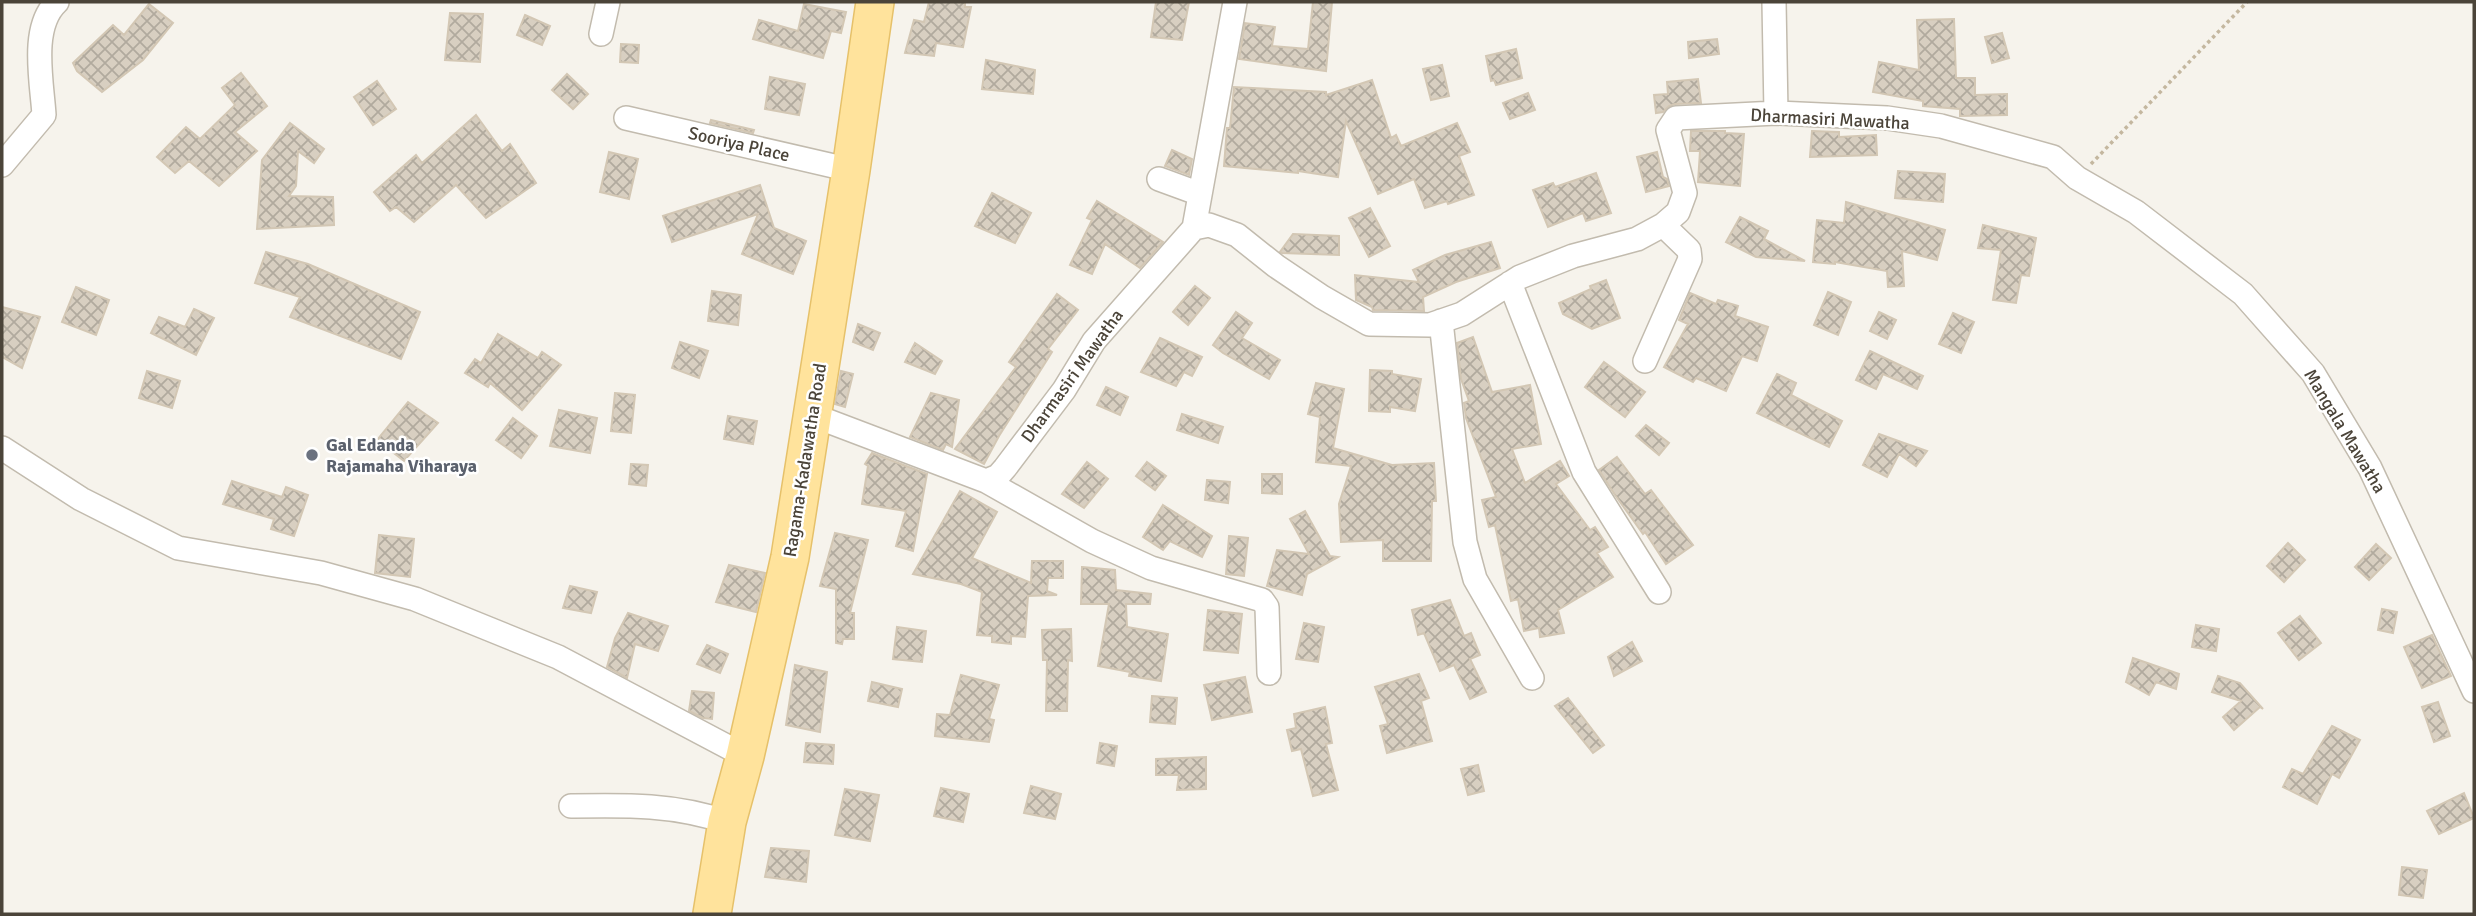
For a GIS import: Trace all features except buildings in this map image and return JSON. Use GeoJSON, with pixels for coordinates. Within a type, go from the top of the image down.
{"type":"FeatureCollection","features":[{"type":"Feature","properties":{"kind":"main road","name":"Ragama-Kadawatha Road"},"geometry":{"type":"LineString","coordinates":[[712,914],[727,822],[745,757],[790,557],[875,2]]}},
{"type":"Feature","properties":{"kind":"street"},"geometry":{"type":"LineString","coordinates":[[2,165],[44,114],[39,42],[50,8],[57,2]]}},
{"type":"Feature","properties":{"kind":"street"},"geometry":{"type":"LineString","coordinates":[[601,34],[608,2]]}},
{"type":"Feature","properties":{"kind":"street"},"geometry":{"type":"LineString","coordinates":[[1194,228],[1234,2]]}},
{"type":"Feature","properties":{"kind":"street"},"geometry":{"type":"LineString","coordinates":[[1774,2],[1776,113]]}},
{"type":"Feature","properties":{"kind":"street","name":"Dharmasiri Mawatha"},"geometry":{"type":"LineString","coordinates":[[986,481],[998,476],[1005,468],[1064,390],[1094,341],[1194,228],[1209,225],[1237,235],[1322,298],[1369,324],[1430,325],[1462,314],[1510,283],[1573,256],[1637,239],[1663,225],[1678,212],[1685,193],[1668,130],[1676,118],[1776,113],[1887,118],[1941,126],[2053,157],[2077,178]]}},
{"type":"Feature","properties":{"kind":"street","name":"Sooriya Place"},"geometry":{"type":"LineString","coordinates":[[626,118],[851,170]]}},
{"type":"Feature","properties":{"kind":"street","name":"Mangala Mawatha"},"geometry":{"type":"LineString","coordinates":[[2077,178],[2136,212],[2243,294],[2313,373],[2370,468],[2474,691]]}},
{"type":"Feature","properties":{"kind":"street"},"geometry":{"type":"LineString","coordinates":[[1159,179],[1200,194]]}},
{"type":"Feature","properties":{"kind":"street"},"geometry":{"type":"LineString","coordinates":[[1645,361],[1690,259],[1689,250],[1663,225]]}},
{"type":"Feature","properties":{"kind":"street"},"geometry":{"type":"LineString","coordinates":[[1510,283],[1584,471],[1659,592]]}},
{"type":"Feature","properties":{"kind":"street"},"geometry":{"type":"LineString","coordinates":[[1441,321],[1465,542],[1475,579],[1532,678]]}},
{"type":"Feature","properties":{"kind":"street"},"geometry":{"type":"LineString","coordinates":[[813,415],[986,481],[1092,541],[1151,568],[1262,600],[1267,607],[1269,673]]}},
{"type":"Feature","properties":{"kind":"street"},"geometry":{"type":"LineString","coordinates":[[2,448],[81,499],[178,548],[321,573],[415,599],[558,657],[745,757]]}},
{"type":"Feature","properties":{"kind":"street"},"geometry":{"type":"LineString","coordinates":[[572,806],[665,806],[727,822]]}},
{"type":"Feature","properties":{"kind":"path"},"geometry":{"type":"LineString","coordinates":[[2077,178],[2247,2]]}},
{"type":"Feature","properties":{"kind":"place","name":"Gal Edanda Rajamaha Viharaya"},"geometry":{"type":"Point","coordinates":[312,455]}}]}
